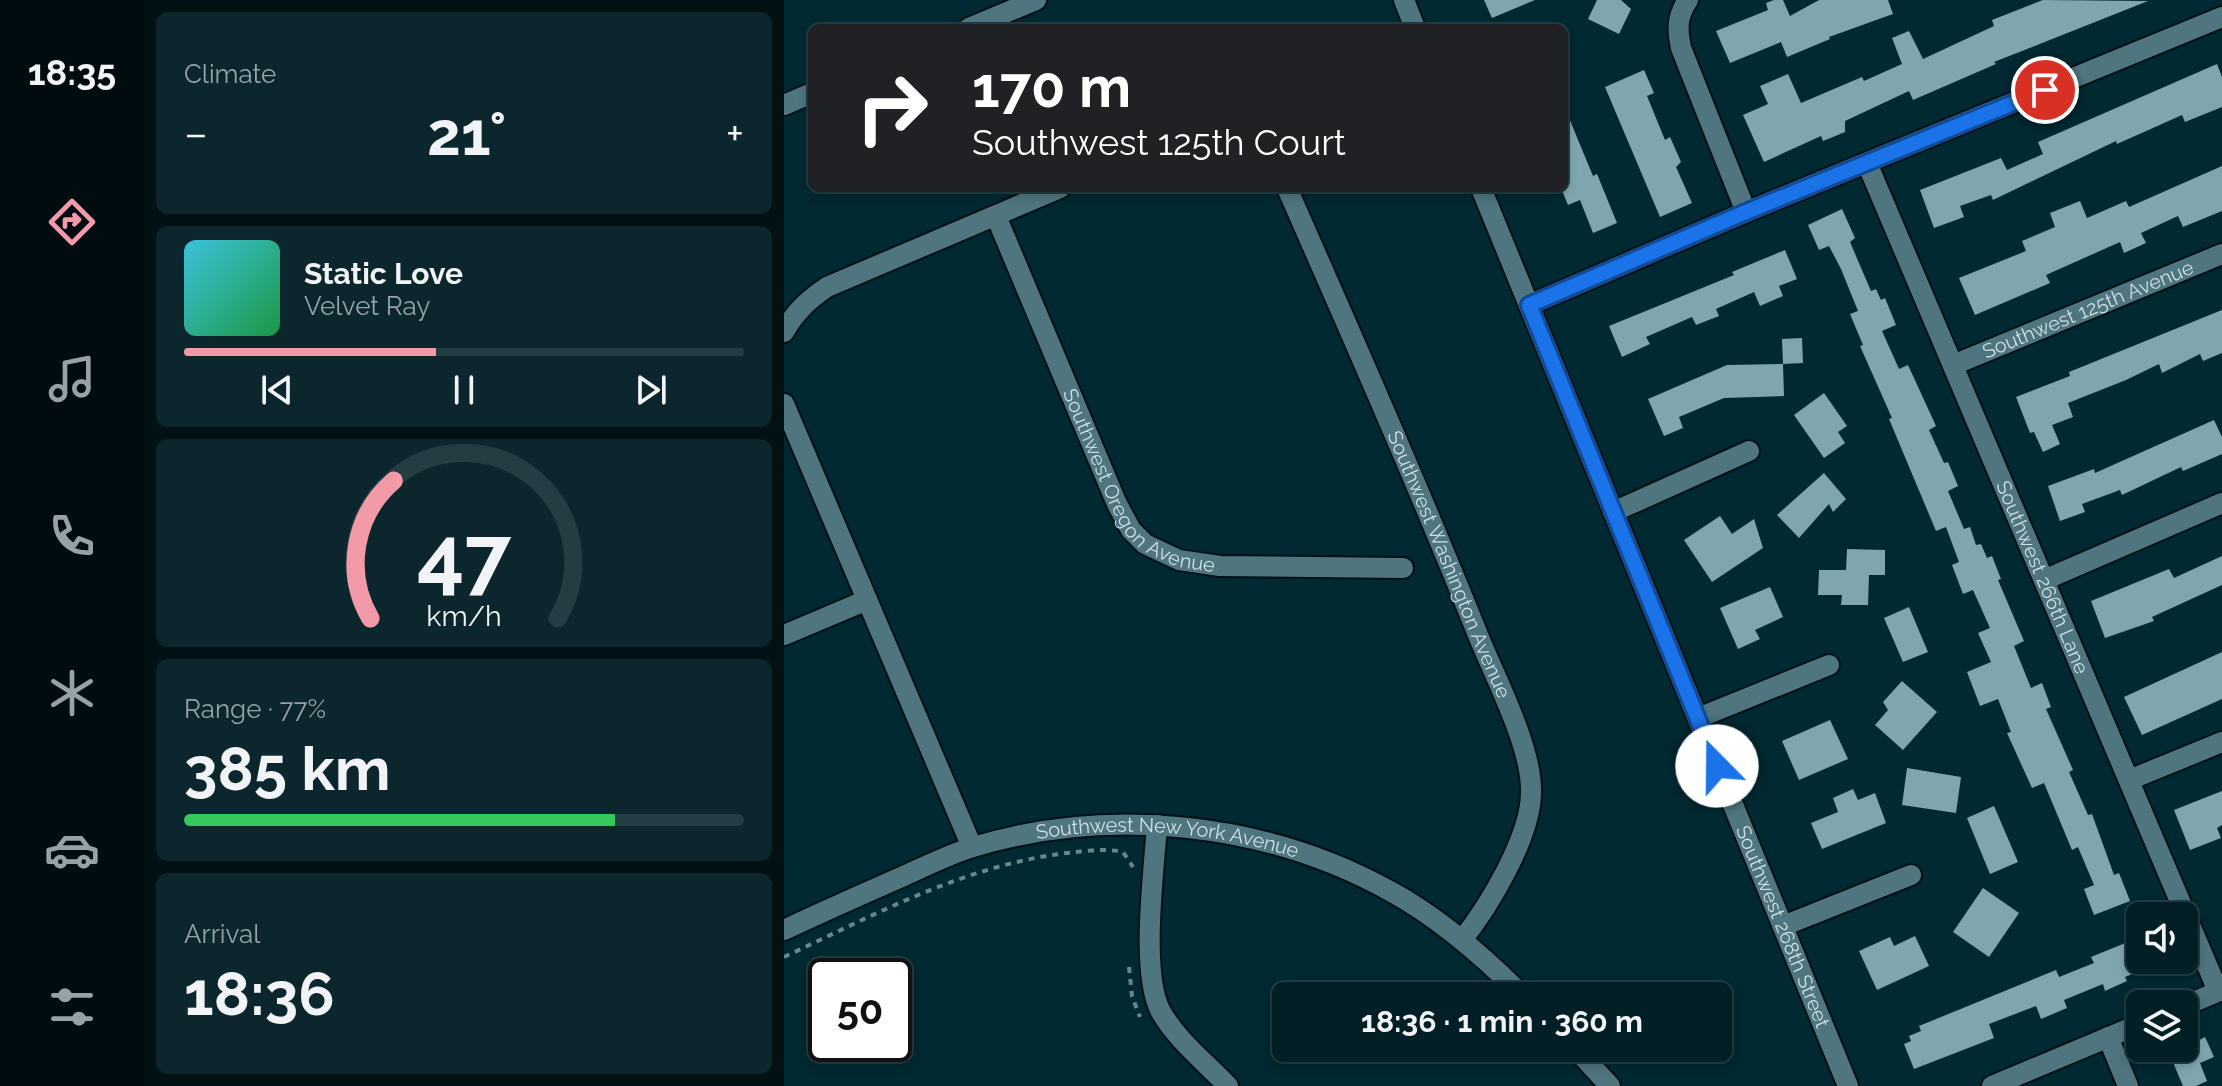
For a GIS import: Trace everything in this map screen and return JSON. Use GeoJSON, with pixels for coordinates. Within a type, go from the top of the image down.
{"type":"FeatureCollection","features":[{"type":"Feature","properties":{"kind":"street"},"geometry":{"type":"LineString","coordinates":[[979,24],[1036,0]]}},
{"type":"Feature","properties":{"kind":"street"},"geometry":{"type":"LineString","coordinates":[[1404,0],[1413,24]]}},
{"type":"Feature","properties":{"kind":"street"},"geometry":{"type":"LineString","coordinates":[[1684,8],[1677,30],[1681,48],[1746,212]]}},
{"type":"Feature","properties":{"kind":"street"},"geometry":{"type":"LineString","coordinates":[[1529,305],[1746,212],[2222,17]]}},
{"type":"Feature","properties":{"kind":"street"},"geometry":{"type":"LineString","coordinates":[[784,105],[808,95]]}},
{"type":"Feature","properties":{"kind":"street","name":"Southwest 266th Lane"},"geometry":{"type":"LineString","coordinates":[[1867,163],[2220,990]]}},
{"type":"Feature","properties":{"kind":"street"},"geometry":{"type":"LineString","coordinates":[[784,332],[807,301],[827,287],[1051,192]]}},
{"type":"Feature","properties":{"kind":"street","name":"Southwest Washington Avenue"},"geometry":{"type":"LineString","coordinates":[[1289,192],[1452,570],[1518,733],[1530,775],[1529,813],[1521,835],[1496,890],[1462,940]]}},
{"type":"Feature","properties":{"kind":"street","name":"Southwest 268th Street"},"geometry":{"type":"LineString","coordinates":[[1483,192],[1848,1086]]}},
{"type":"Feature","properties":{"kind":"street","name":"Southwest Oregon Avenue"},"geometry":{"type":"LineString","coordinates":[[996,216],[1117,504],[1131,530],[1145,544],[1164,555],[1198,564],[1403,568]]}},
{"type":"Feature","properties":{"kind":"street","name":"Southwest 125th Avenue"},"geometry":{"type":"LineString","coordinates":[[1953,365],[2222,254]]}},
{"type":"Feature","properties":{"kind":"street"},"geometry":{"type":"LineString","coordinates":[[784,404],[972,847]]}},
{"type":"Feature","properties":{"kind":"street"},"geometry":{"type":"LineString","coordinates":[[1613,512],[1749,451]]}},
{"type":"Feature","properties":{"kind":"street"},"geometry":{"type":"LineString","coordinates":[[2044,580],[2222,503]]}},
{"type":"Feature","properties":{"kind":"street"},"geometry":{"type":"LineString","coordinates":[[784,635],[867,600]]}},
{"type":"Feature","properties":{"kind":"street"},"geometry":{"type":"LineString","coordinates":[[1698,718],[1829,665]]}},
{"type":"Feature","properties":{"kind":"street"},"geometry":{"type":"LineString","coordinates":[[2129,780],[2222,742]]}},
{"type":"Feature","properties":{"kind":"street"},"geometry":{"type":"LineString","coordinates":[[1157,825],[1151,949],[1155,993],[1161,1011],[1177,1032],[1228,1086]]}},
{"type":"Feature","properties":{"kind":"street","name":"Southwest New York Avenue"},"geometry":{"type":"LineString","coordinates":[[784,930],[972,847],[1041,832],[1157,825],[1222,833],[1271,843],[1314,857],[1392,892],[1462,940],[1508,982]]}},
{"type":"Feature","properties":{"kind":"street"},"geometry":{"type":"LineString","coordinates":[[1783,926],[1911,875]]}},
{"type":"Feature","properties":{"kind":"street"},"geometry":{"type":"LineString","coordinates":[[2198,1000],[2220,990]]}},
{"type":"Feature","properties":{"kind":"street"},"geometry":{"type":"LineString","coordinates":[[1992,1086],[2126,1030]]}},
{"type":"Feature","properties":{"kind":"street"},"geometry":{"type":"LineString","coordinates":[[2108,1037],[2128,1086]]}},
{"type":"Feature","properties":{"kind":"street"},"geometry":{"type":"LineString","coordinates":[[1588,1062],[1610,1086]]}},
{"type":"Feature","properties":{"kind":"path"},"geometry":{"type":"LineString","coordinates":[[784,957],[935,887],[997,866],[1044,856],[1109,850],[1123,852],[1129,858],[1134,875]]}},
{"type":"Feature","properties":{"kind":"path"},"geometry":{"type":"LineString","coordinates":[[1129,964],[1132,996],[1144,1025]]}},
{"type":"Feature","properties":{"kind":"building"},"geometry":{"type":"Polygon","coordinates":[[[1484,0],[1535,0],[1492,18],[1484,0]]]}},
{"type":"Feature","properties":{"kind":"building"},"geometry":{"type":"Polygon","coordinates":[[[1597,0],[1621,0],[1631,9],[1619,34],[1588,19],[1597,0]]]}},
{"type":"Feature","properties":{"kind":"building"},"geometry":{"type":"Polygon","coordinates":[[[1783,0],[1790,16],[1819,0],[1888,0],[1893,14],[1829,37],[1787,57],[1781,42],[1730,63],[1716,31],[1768,10],[1766,3],[1783,0]]]}},
{"type":"Feature","properties":{"kind":"building"},"geometry":{"type":"Polygon","coordinates":[[[2043,0],[2148,1],[1994,62],[1996,64],[1913,100],[1909,91],[1845,121],[1845,132],[1823,141],[1821,136],[1764,162],[1743,115],[1768,104],[1760,86],[1788,74],[1801,103],[1902,64],[1892,38],[1909,31],[1923,59],[1994,26],[1992,20],[2043,0]]]}},
{"type":"Feature","properties":{"kind":"building"},"geometry":{"type":"Polygon","coordinates":[[[2217,64],[2222,77],[2222,107],[2185,122],[2182,115],[2117,144],[2116,141],[1993,200],[1991,195],[1960,206],[1964,217],[1934,228],[1920,190],[2001,158],[2007,170],[2043,154],[2038,142],[2217,64]]]}},
{"type":"Feature","properties":{"kind":"building"},"geometry":{"type":"Polygon","coordinates":[[[1644,70],[1654,93],[1647,96],[1665,140],[1670,137],[1681,162],[1676,167],[1692,203],[1660,217],[1605,87],[1644,70]]]}},
{"type":"Feature","properties":{"kind":"building"},"geometry":{"type":"Polygon","coordinates":[[[1568,116],[1617,223],[1593,233],[1580,200],[1568,205],[1563,192],[1568,192],[1568,116]]]}},
{"type":"Feature","properties":{"kind":"building"},"geometry":{"type":"Polygon","coordinates":[[[2222,166],[2222,211],[2183,227],[2178,216],[2141,233],[2146,243],[2124,253],[2120,242],[2046,275],[2050,283],[1975,315],[1959,278],[2026,251],[2022,241],[2055,227],[2050,213],[2080,201],[2087,218],[2126,201],[2129,207],[2222,166]]]}},
{"type":"Feature","properties":{"kind":"building"},"geometry":{"type":"Polygon","coordinates":[[[1842,209],[1855,238],[1850,242],[1871,291],[1876,289],[1881,300],[1885,298],[1896,325],[1882,331],[1899,369],[1908,365],[1936,426],[1929,430],[1958,486],[1948,491],[1964,529],[1970,527],[1976,545],[1981,544],[1987,558],[1992,556],[2001,579],[1998,580],[2024,641],[2014,646],[2031,688],[2042,683],[2051,707],[2046,709],[2073,770],[2069,772],[2088,815],[2092,814],[2114,875],[2119,873],[2130,901],[2094,915],[2084,889],[2094,885],[2078,847],[2072,850],[2044,783],[2032,788],[2007,733],[2011,732],[1998,699],[1980,706],[1967,672],[1991,662],[1978,633],[1990,628],[1973,590],[1963,594],[1952,565],[1959,562],[1946,527],[1936,531],[1889,419],[1892,418],[1860,346],[1863,345],[1850,314],[1858,311],[1841,269],[1829,246],[1819,250],[1808,225],[1842,209]]]}},
{"type":"Feature","properties":{"kind":"building"},"geometry":{"type":"Polygon","coordinates":[[[1785,250],[1797,279],[1779,286],[1783,296],[1760,306],[1754,292],[1716,309],[1719,316],[1696,325],[1692,317],[1646,337],[1650,344],[1622,357],[1609,326],[1734,275],[1732,272],[1785,250]]]}},
{"type":"Feature","properties":{"kind":"building"},"geometry":{"type":"Polygon","coordinates":[[[2222,310],[2222,353],[2203,361],[2200,354],[2162,373],[2159,364],[2068,403],[2073,417],[2052,425],[2060,444],[2043,452],[2034,432],[2030,433],[2016,397],[2070,376],[2069,372],[2222,310]]]}},
{"type":"Feature","properties":{"kind":"building"},"geometry":{"type":"Polygon","coordinates":[[[1802,338],[1803,363],[1783,364],[1782,339],[1802,338]]]}},
{"type":"Feature","properties":{"kind":"building"},"geometry":{"type":"Polygon","coordinates":[[[1783,364],[1784,396],[1724,398],[1679,417],[1683,428],[1664,436],[1648,399],[1727,365],[1783,364]]]}},
{"type":"Feature","properties":{"kind":"building"},"geometry":{"type":"Polygon","coordinates":[[[1824,393],[1847,426],[1838,432],[1845,443],[1824,458],[1794,415],[1824,393]]]}},
{"type":"Feature","properties":{"kind":"building"},"geometry":{"type":"Polygon","coordinates":[[[2214,420],[2222,437],[2222,454],[2183,471],[2181,467],[2122,495],[2120,490],[2082,504],[2085,512],[2060,521],[2048,486],[2094,469],[2095,473],[2214,420]]]}},
{"type":"Feature","properties":{"kind":"building"},"geometry":{"type":"Polygon","coordinates":[[[1824,473],[1846,499],[1833,512],[1829,504],[1799,538],[1777,515],[1824,473]]]}},
{"type":"Feature","properties":{"kind":"building"},"geometry":{"type":"Polygon","coordinates":[[[1720,516],[1732,534],[1754,519],[1763,548],[1712,582],[1684,540],[1720,516]]]}},
{"type":"Feature","properties":{"kind":"building"},"geometry":{"type":"Polygon","coordinates":[[[1847,549],[1885,550],[1885,575],[1869,575],[1868,605],[1841,605],[1842,595],[1818,595],[1819,570],[1846,570],[1847,549]]]}},
{"type":"Feature","properties":{"kind":"building"},"geometry":{"type":"Polygon","coordinates":[[[2222,556],[2222,585],[2152,617],[2154,621],[2105,638],[2091,601],[2169,569],[2174,578],[2222,556]]]}},
{"type":"Feature","properties":{"kind":"building"},"geometry":{"type":"Polygon","coordinates":[[[1770,587],[1783,617],[1755,630],[1760,639],[1738,649],[1720,608],[1770,587]]]}},
{"type":"Feature","properties":{"kind":"building"},"geometry":{"type":"Polygon","coordinates":[[[1909,607],[1928,652],[1903,662],[1884,618],[1909,607]]]}},
{"type":"Feature","properties":{"kind":"building"},"geometry":{"type":"Polygon","coordinates":[[[2222,652],[2222,699],[2142,735],[2124,697],[2222,652]]]}},
{"type":"Feature","properties":{"kind":"building"},"geometry":{"type":"Polygon","coordinates":[[[1902,681],[1937,712],[1903,750],[1875,725],[1888,710],[1883,702],[1902,681]]]}},
{"type":"Feature","properties":{"kind":"building"},"geometry":{"type":"Polygon","coordinates":[[[1830,720],[1848,759],[1799,780],[1782,741],[1830,720]]]}},
{"type":"Feature","properties":{"kind":"building"},"geometry":{"type":"Polygon","coordinates":[[[1907,768],[1961,777],[1956,813],[1902,805],[1907,768]]]}},
{"type":"Feature","properties":{"kind":"building"},"geometry":{"type":"Polygon","coordinates":[[[1853,789],[1858,800],[1875,793],[1886,823],[1822,849],[1811,823],[1838,812],[1833,798],[1853,789]]]}},
{"type":"Feature","properties":{"kind":"building"},"geometry":{"type":"Polygon","coordinates":[[[2222,791],[2222,825],[2217,828],[2221,838],[2190,850],[2174,810],[2222,791]]]}},
{"type":"Feature","properties":{"kind":"building"},"geometry":{"type":"Polygon","coordinates":[[[1994,806],[2018,862],[1990,874],[1967,818],[1994,806]]]}},
{"type":"Feature","properties":{"kind":"building"},"geometry":{"type":"Polygon","coordinates":[[[1983,888],[2019,913],[1989,957],[1953,932],[1983,888]]]}},
{"type":"Feature","properties":{"kind":"building"},"geometry":{"type":"Polygon","coordinates":[[[1915,936],[1929,966],[1877,990],[1859,951],[1890,937],[1894,946],[1915,936]]]}},
{"type":"Feature","properties":{"kind":"building"},"geometry":{"type":"Polygon","coordinates":[[[2126,943],[2126,974],[2132,974],[2125,977],[2127,981],[2105,991],[2103,984],[2064,1000],[2067,1008],[2041,1019],[2036,1006],[1989,1024],[1994,1038],[1914,1069],[1904,1044],[1911,1041],[1909,1036],[1921,1031],[1919,1026],[2056,970],[2059,977],[2094,963],[2091,957],[2126,943]]]}},
{"type":"Feature","properties":{"kind":"building"},"geometry":{"type":"Polygon","coordinates":[[[2205,1037],[2214,1057],[2200,1063],[2207,1081],[2196,1086],[2183,1086],[2173,1062],[2198,1062],[2198,1041],[2205,1037]]]}},
{"type":"Feature","properties":{"kind":"route"},"geometry":{"type":"LineString","coordinates":[[1717,766],[1529,305],[2045,90]]}}]}
